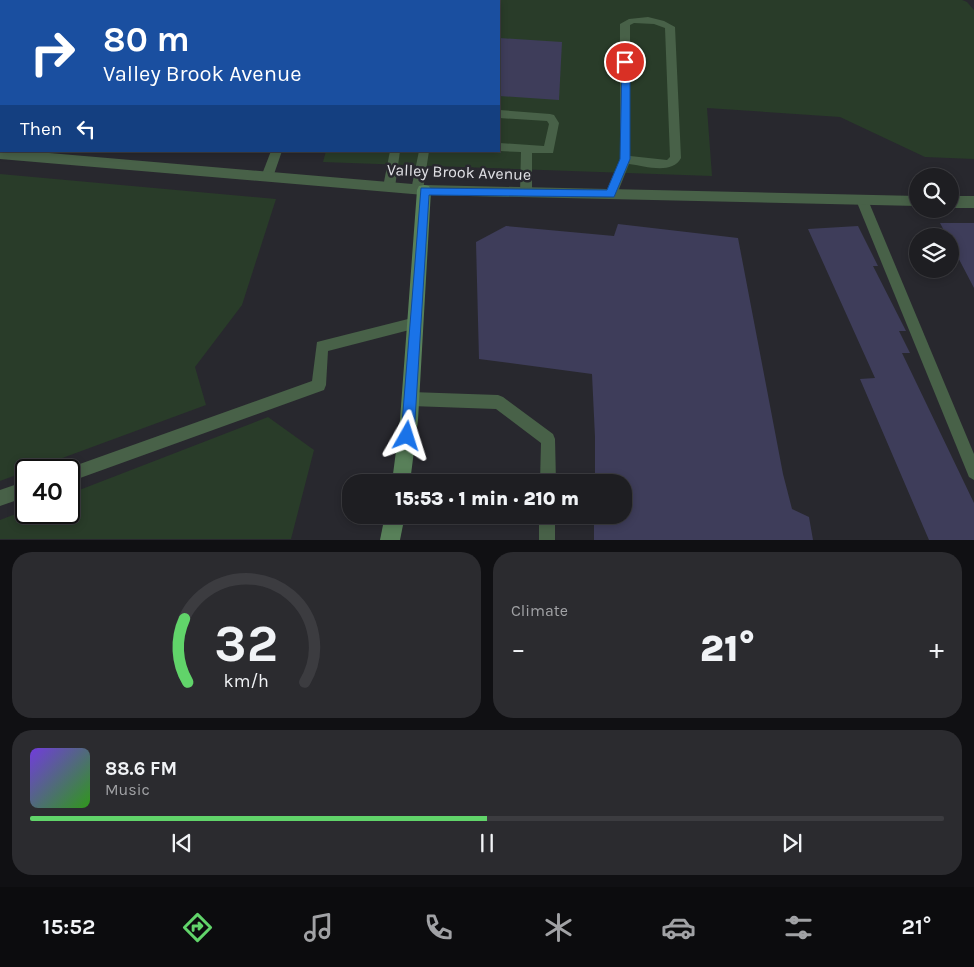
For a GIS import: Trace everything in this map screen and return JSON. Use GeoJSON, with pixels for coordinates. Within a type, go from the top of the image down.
{"type":"FeatureCollection","features":[{"type":"Feature","properties":{"kind":"street","name":"Valley Brook Avenue"},"geometry":{"type":"LineString","coordinates":[[0,152],[421,190],[909,201]]}},
{"type":"Feature","properties":{"kind":"street"},"geometry":{"type":"LineString","coordinates":[[402,474],[411,399],[421,190]]}},
{"type":"Feature","properties":{"kind":"street"},"geometry":{"type":"LineString","coordinates":[[959,202],[974,202]]}},
{"type":"Feature","properties":{"kind":"street"},"geometry":{"type":"LineString","coordinates":[[390,540],[394,524]]}},
{"type":"Feature","properties":{"kind":"lane"},"geometry":{"type":"LineString","coordinates":[[611,194],[625,159],[626,24],[634,20],[664,23],[670,27],[676,158],[673,162],[666,164],[625,159]]}},
{"type":"Feature","properties":{"kind":"lane"},"geometry":{"type":"LineString","coordinates":[[500,114],[550,118],[553,120],[551,147],[549,150],[500,147]]}},
{"type":"Feature","properties":{"kind":"lane"},"geometry":{"type":"LineString","coordinates":[[526,193],[527,149]]}},
{"type":"Feature","properties":{"kind":"lane"},"geometry":{"type":"LineString","coordinates":[[267,177],[277,152]]}},
{"type":"Feature","properties":{"kind":"lane"},"geometry":{"type":"LineString","coordinates":[[389,187],[395,152]]}},
{"type":"Feature","properties":{"kind":"lane"},"geometry":{"type":"LineString","coordinates":[[421,190],[424,152]]}},
{"type":"Feature","properties":{"kind":"lane"},"geometry":{"type":"LineString","coordinates":[[862,200],[974,472]]}},
{"type":"Feature","properties":{"kind":"lane"},"geometry":{"type":"LineString","coordinates":[[80,470],[319,385],[322,346],[416,323]]}},
{"type":"Feature","properties":{"kind":"lane"},"geometry":{"type":"LineString","coordinates":[[411,399],[498,402],[548,439],[548,474]]}},
{"type":"Feature","properties":{"kind":"lane"},"geometry":{"type":"LineString","coordinates":[[0,498],[15,493]]}},
{"type":"Feature","properties":{"kind":"lane"},"geometry":{"type":"LineString","coordinates":[[547,524],[547,540]]}},
{"type":"Feature","properties":{"kind":"green space"},"geometry":{"type":"Polygon","coordinates":[[[500,0],[962,0],[967,2],[974,10],[974,159],[925,157],[840,117],[707,108],[712,176],[323,162],[326,152],[500,152],[500,0]]]}},
{"type":"Feature","properties":{"kind":"green space"},"geometry":{"type":"Polygon","coordinates":[[[0,174],[276,199],[242,305],[195,367],[206,405],[60,459],[15,459],[15,475],[0,481],[0,174]]]}},
{"type":"Feature","properties":{"kind":"green space"},"geometry":{"type":"Polygon","coordinates":[[[268,417],[314,450],[291,539],[0,539],[0,520],[15,514],[15,524],[80,524],[80,490],[268,417]]]}},
{"type":"Feature","properties":{"kind":"building"},"geometry":{"type":"Polygon","coordinates":[[[500,38],[562,42],[559,100],[500,96],[500,38]]]}},
{"type":"Feature","properties":{"kind":"building"},"geometry":{"type":"Polygon","coordinates":[[[940,223],[974,223],[974,288],[959,259],[959,228],[943,228],[940,223]]]}},
{"type":"Feature","properties":{"kind":"building"},"geometry":{"type":"Polygon","coordinates":[[[618,224],[738,238],[783,474],[792,509],[809,517],[813,540],[594,540],[594,524],[632,524],[632,474],[595,474],[592,374],[479,359],[476,242],[506,226],[614,236],[618,224]]]}},
{"type":"Feature","properties":{"kind":"building"},"geometry":{"type":"Polygon","coordinates":[[[858,226],[878,266],[873,266],[906,331],[899,331],[910,353],[902,353],[974,503],[974,540],[929,540],[860,379],[875,378],[808,229],[858,226]]]}},
{"type":"Feature","properties":{"kind":"route"},"geometry":{"type":"LineString","coordinates":[[407,436],[424,190],[611,194],[625,159],[625,62]]}}]}
